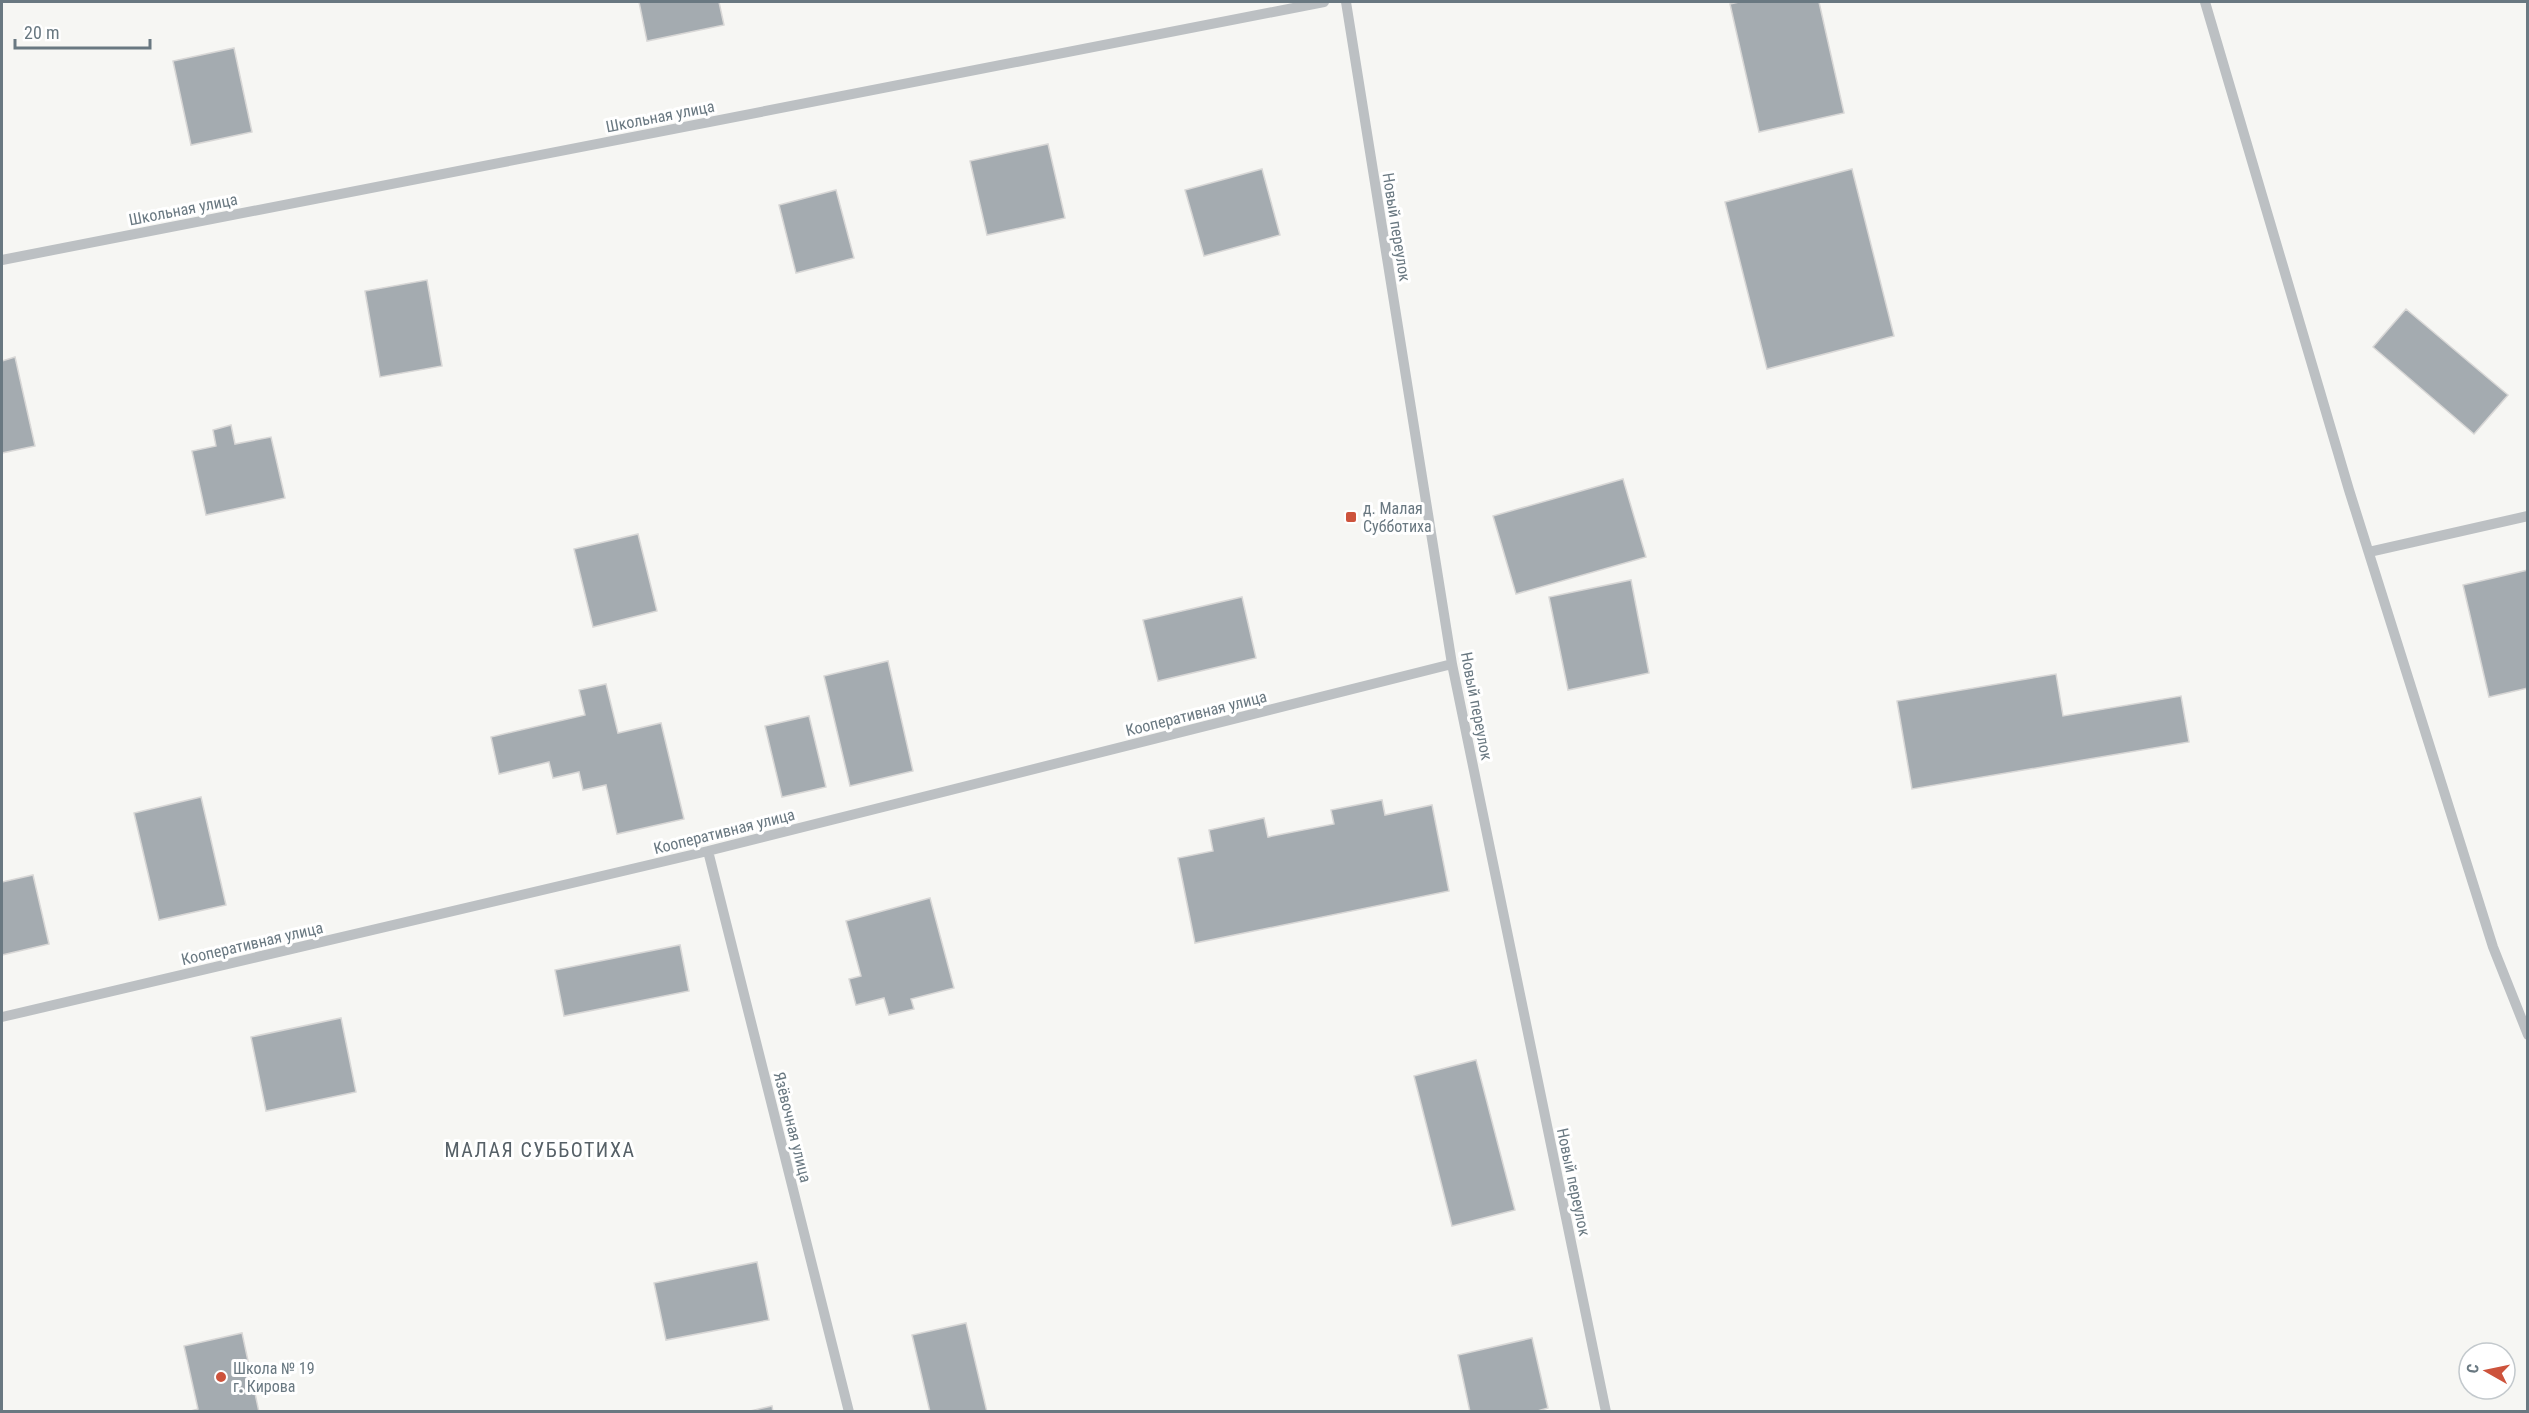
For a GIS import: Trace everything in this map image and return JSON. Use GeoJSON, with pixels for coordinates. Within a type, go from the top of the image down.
{"type":"FeatureCollection","features":[{"type":"Feature","properties":{"kind":"street","name":"Школьная улица"},"geometry":{"type":"LineString","coordinates":[[2,260],[1324,2]]}},
{"type":"Feature","properties":{"kind":"street","name":"Новый переулок"},"geometry":{"type":"LineString","coordinates":[[1346,2],[1452,664],[1606,1412]]}},
{"type":"Feature","properties":{"kind":"street"},"geometry":{"type":"LineString","coordinates":[[2205,2],[2369,552],[2493,947],[2528,1035]]}},
{"type":"Feature","properties":{"kind":"street"},"geometry":{"type":"LineString","coordinates":[[2369,552],[2528,516]]}},
{"type":"Feature","properties":{"kind":"street","name":"Кооперативная улица"},"geometry":{"type":"LineString","coordinates":[[2,1017],[708,851],[1452,664]]}},
{"type":"Feature","properties":{"kind":"street","name":"Язёвочная улица"},"geometry":{"type":"LineString","coordinates":[[708,851],[849,1412]]}},
{"type":"Feature","properties":{"kind":"building"},"geometry":{"type":"Polygon","coordinates":[[[639,2],[719,2],[724,25],[647,41],[639,2]]]}},
{"type":"Feature","properties":{"kind":"building"},"geometry":{"type":"Polygon","coordinates":[[[1819,2],[1844,113],[1759,132],[1730,4],[1819,2]]]}},
{"type":"Feature","properties":{"kind":"building"},"geometry":{"type":"Polygon","coordinates":[[[234,48],[252,132],[191,145],[173,61],[234,48]]]}},
{"type":"Feature","properties":{"kind":"building"},"geometry":{"type":"Polygon","coordinates":[[[1048,144],[1065,218],[987,235],[970,161],[1048,144]]]}},
{"type":"Feature","properties":{"kind":"building"},"geometry":{"type":"Polygon","coordinates":[[[1262,169],[1280,235],[1204,256],[1185,190],[1262,169]]]}},
{"type":"Feature","properties":{"kind":"building"},"geometry":{"type":"Polygon","coordinates":[[[1852,169],[1894,336],[1767,369],[1725,202],[1852,169]]]}},
{"type":"Feature","properties":{"kind":"building"},"geometry":{"type":"Polygon","coordinates":[[[836,190],[854,258],[796,273],[779,205],[836,190]]]}},
{"type":"Feature","properties":{"kind":"building"},"geometry":{"type":"Polygon","coordinates":[[[427,280],[442,366],[380,377],[365,291],[427,280]]]}},
{"type":"Feature","properties":{"kind":"building"},"geometry":{"type":"Polygon","coordinates":[[[2406,309],[2508,395],[2474,434],[2373,347],[2406,309]]]}},
{"type":"Feature","properties":{"kind":"building"},"geometry":{"type":"Polygon","coordinates":[[[15,357],[35,446],[2,453],[2,361],[15,357]]]}},
{"type":"Feature","properties":{"kind":"building"},"geometry":{"type":"Polygon","coordinates":[[[231,425],[235,444],[271,437],[285,498],[206,515],[192,451],[216,446],[213,430],[231,425]]]}},
{"type":"Feature","properties":{"kind":"building"},"geometry":{"type":"Polygon","coordinates":[[[1623,479],[1646,557],[1516,594],[1493,516],[1623,479]]]}},
{"type":"Feature","properties":{"kind":"building"},"geometry":{"type":"Polygon","coordinates":[[[638,534],[657,611],[593,627],[574,549],[638,534]]]}},
{"type":"Feature","properties":{"kind":"building"},"geometry":{"type":"Polygon","coordinates":[[[2528,570],[2528,688],[2489,697],[2463,585],[2528,570]]]}},
{"type":"Feature","properties":{"kind":"building"},"geometry":{"type":"Polygon","coordinates":[[[1631,580],[1649,673],[1568,690],[1549,597],[1631,580]]]}},
{"type":"Feature","properties":{"kind":"building"},"geometry":{"type":"Polygon","coordinates":[[[1242,597],[1256,658],[1158,681],[1143,620],[1242,597]]]}},
{"type":"Feature","properties":{"kind":"building"},"geometry":{"type":"Polygon","coordinates":[[[888,661],[913,771],[850,786],[824,676],[888,661]]]}},
{"type":"Feature","properties":{"kind":"building"},"geometry":{"type":"Polygon","coordinates":[[[2056,674],[2063,716],[2181,696],[2189,742],[1912,789],[1897,701],[2056,674]]]}},
{"type":"Feature","properties":{"kind":"building"},"geometry":{"type":"Polygon","coordinates":[[[606,684],[618,733],[661,723],[684,819],[617,834],[606,785],[583,790],[579,772],[553,778],[549,762],[499,774],[491,737],[585,715],[579,690],[606,684]]]}},
{"type":"Feature","properties":{"kind":"building"},"geometry":{"type":"Polygon","coordinates":[[[809,716],[826,787],[782,797],[765,726],[809,716]]]}},
{"type":"Feature","properties":{"kind":"building"},"geometry":{"type":"Polygon","coordinates":[[[201,797],[226,905],[159,920],[134,813],[201,797]]]}},
{"type":"Feature","properties":{"kind":"building"},"geometry":{"type":"Polygon","coordinates":[[[1382,800],[1385,815],[1432,805],[1449,891],[1195,943],[1178,858],[1213,851],[1209,830],[1264,818],[1268,837],[1334,824],[1331,810],[1382,800]]]}},
{"type":"Feature","properties":{"kind":"building"},"geometry":{"type":"Polygon","coordinates":[[[33,875],[49,944],[2,955],[2,882],[33,875]]]}},
{"type":"Feature","properties":{"kind":"building"},"geometry":{"type":"Polygon","coordinates":[[[930,898],[954,988],[911,999],[914,1009],[889,1015],[884,998],[856,1005],[849,979],[861,976],[846,921],[930,898]]]}},
{"type":"Feature","properties":{"kind":"building"},"geometry":{"type":"Polygon","coordinates":[[[680,945],[689,991],[564,1016],[555,970],[680,945]]]}},
{"type":"Feature","properties":{"kind":"building"},"geometry":{"type":"Polygon","coordinates":[[[341,1018],[356,1092],[266,1111],[251,1037],[341,1018]]]}},
{"type":"Feature","properties":{"kind":"building"},"geometry":{"type":"Polygon","coordinates":[[[1476,1060],[1515,1210],[1452,1226],[1414,1076],[1476,1060]]]}},
{"type":"Feature","properties":{"kind":"building"},"geometry":{"type":"Polygon","coordinates":[[[757,1262],[769,1320],[666,1340],[654,1283],[757,1262]]]}},
{"type":"Feature","properties":{"kind":"building"},"geometry":{"type":"Polygon","coordinates":[[[966,1323],[987,1412],[930,1412],[912,1335],[966,1323]]]}},
{"type":"Feature","properties":{"kind":"building","name":"Школа № 19 г. Кирова"},"geometry":{"type":"Polygon","coordinates":[[[242,1333],[259,1412],[187,1412],[198,1409],[184,1346],[242,1333]]]}},
{"type":"Feature","properties":{"kind":"building"},"geometry":{"type":"Polygon","coordinates":[[[1532,1338],[1548,1408],[1534,1412],[1470,1412],[1458,1355],[1532,1338]]]}},
{"type":"Feature","properties":{"kind":"building"},"geometry":{"type":"Polygon","coordinates":[[[772,1406],[773,1412],[746,1412],[772,1406]]]}},
{"type":"Feature","properties":{"kind":"place","name":"д. Малая Субботиха"},"geometry":{"type":"Point","coordinates":[1351,517]}},
{"type":"Feature","properties":{"kind":"place","name":"Школа № 19 г. Кирова"},"geometry":{"type":"Point","coordinates":[221,1377]}},
{"type":"Feature","properties":{"kind":"district","name":"МАЛАЯ СУББОТИХА"},"geometry":{"type":"Point","coordinates":[540,1150]}}]}
